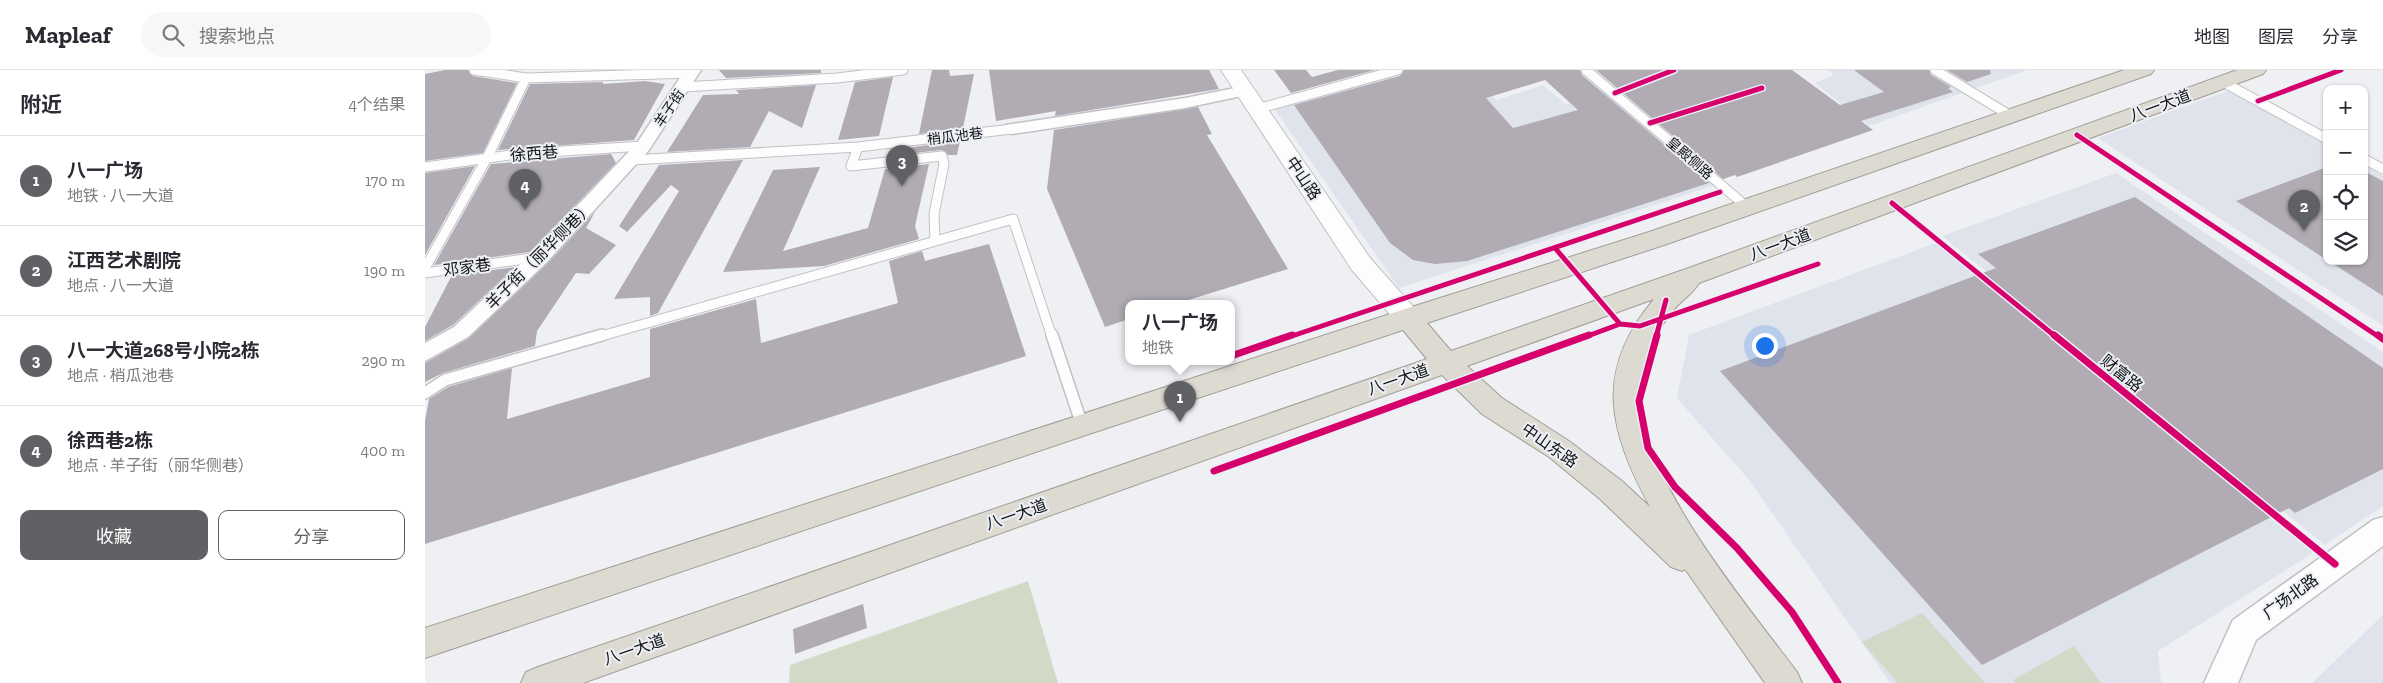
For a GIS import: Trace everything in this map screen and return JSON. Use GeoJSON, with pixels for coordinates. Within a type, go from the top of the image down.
{"type":"FeatureCollection","features":[{"type":"Feature","properties":{"kind":"highway"},"geometry":{"type":"LineString","coordinates":[[425,644],[1082,424],[1747,207],[2145,70]]}},
{"type":"Feature","properties":{"kind":"highway","name":"八一大道"},"geometry":{"type":"LineString","coordinates":[[538,683],[1695,275],[2256,70]]}},
{"type":"Feature","properties":{"kind":"highway","name":"中山东路"},"geometry":{"type":"LineString","coordinates":[[1695,275],[1666,300],[1644,331],[1630,366],[1626,407],[1634,440],[1657,493],[1675,526],[1785,683]]}},
{"type":"Feature","properties":{"kind":"highway","name":"中山东路"},"geometry":{"type":"LineString","coordinates":[[1408,318],[1445,362],[1493,406],[1559,449],[1611,490],[1667,541],[1727,602]]}},
{"type":"Feature","properties":{"kind":"main road","name":"中山路"},"geometry":{"type":"LineString","coordinates":[[1231,70],[1377,285]]}},
{"type":"Feature","properties":{"kind":"main road","name":"中山东路"},"geometry":{"type":"LineString","coordinates":[[1377,285],[1408,318]]}},
{"type":"Feature","properties":{"kind":"street","name":"羊子街"},"geometry":{"type":"LineString","coordinates":[[637,153],[693,72]]}},
{"type":"Feature","properties":{"kind":"street","name":"梢瓜池巷"},"geometry":{"type":"LineString","coordinates":[[1012,129],[1166,106],[1251,100]]}},
{"type":"Feature","properties":{"kind":"street","name":"羊子街（丽华侧巷）"},"geometry":{"type":"LineString","coordinates":[[425,353],[461,332],[539,257],[637,153]]}},
{"type":"Feature","properties":{"kind":"street","name":"广场北路"},"geometry":{"type":"LineString","coordinates":[[2221,683],[2244,630],[2383,529]]}},
{"type":"Feature","properties":{"kind":"lane"},"geometry":{"type":"LineString","coordinates":[[475,70],[526,78],[577,73],[693,72]]}},
{"type":"Feature","properties":{"kind":"lane"},"geometry":{"type":"LineString","coordinates":[[683,87],[837,78],[903,70]]}},
{"type":"Feature","properties":{"kind":"lane"},"geometry":{"type":"LineString","coordinates":[[1251,100],[1399,70]]}},
{"type":"Feature","properties":{"kind":"lane","name":"皇殿侧路"},"geometry":{"type":"LineString","coordinates":[[1586,70],[1747,207]]}},
{"type":"Feature","properties":{"kind":"lane"},"geometry":{"type":"LineString","coordinates":[[1935,70],[2011,116]]}},
{"type":"Feature","properties":{"kind":"lane"},"geometry":{"type":"LineString","coordinates":[[425,268],[487,158],[526,78]]}},
{"type":"Feature","properties":{"kind":"lane"},"geometry":{"type":"LineString","coordinates":[[2223,82],[2323,137]]}},
{"type":"Feature","properties":{"kind":"lane","name":"梢瓜池巷"},"geometry":{"type":"LineString","coordinates":[[637,153],[858,147],[1012,129]]}},
{"type":"Feature","properties":{"kind":"lane"},"geometry":{"type":"LineString","coordinates":[[858,147],[851,166],[942,156],[945,164],[934,214],[935,241]]}},
{"type":"Feature","properties":{"kind":"lane","name":"徐西巷"},"geometry":{"type":"LineString","coordinates":[[425,167],[517,154],[637,153]]}},
{"type":"Feature","properties":{"kind":"lane"},"geometry":{"type":"LineString","coordinates":[[2368,161],[2383,170]]}},
{"type":"Feature","properties":{"kind":"lane"},"geometry":{"type":"LineString","coordinates":[[425,393],[445,380],[1013,219],[1082,424]]}},
{"type":"Feature","properties":{"kind":"lane","name":"邓家巷"},"geometry":{"type":"LineString","coordinates":[[425,273],[539,257]]}},
{"type":"Feature","properties":{"kind":"shaded area"},"geometry":{"type":"Polygon","coordinates":[[[1407,70],[1469,73],[1497,100],[1543,85],[1565,104],[1609,91],[1716,185],[1399,288],[1273,107],[1407,70]]]}},
{"type":"Feature","properties":{"kind":"shaded area"},"geometry":{"type":"Polygon","coordinates":[[[1828,70],[2027,70],[1869,126],[1815,83],[1834,75],[1828,70]]]}},
{"type":"Feature","properties":{"kind":"shaded area"},"geometry":{"type":"Polygon","coordinates":[[[2230,90],[2323,142],[2323,265],[2368,265],[2368,167],[2383,176],[2383,326],[2098,138],[2230,90]]]}},
{"type":"Feature","properties":{"kind":"shaded area"},"geometry":{"type":"Polygon","coordinates":[[[2116,173],[2383,352],[2383,506],[2325,545],[1942,236],[2116,173]]]}},
{"type":"Feature","properties":{"kind":"shaded area"},"geometry":{"type":"Polygon","coordinates":[[[1936,243],[2313,553],[2158,651],[2161,683],[1890,683],[1750,481],[1677,398],[1689,335],[1936,243]]]}},
{"type":"Feature","properties":{"kind":"shaded area"},"geometry":{"type":"Polygon","coordinates":[[[2383,615],[2383,683],[2312,683],[2383,615]]]}},
{"type":"Feature","properties":{"kind":"green space"},"geometry":{"type":"Polygon","coordinates":[[[1028,581],[1058,683],[789,683],[790,665],[1028,581]]]}},
{"type":"Feature","properties":{"kind":"green space"},"geometry":{"type":"Polygon","coordinates":[[[1922,613],[1985,683],[1898,683],[1862,642],[1922,613]]]}},
{"type":"Feature","properties":{"kind":"green space"},"geometry":{"type":"Polygon","coordinates":[[[2074,646],[2101,683],[2016,683],[2013,680],[2074,646]]]}},
{"type":"Feature","properties":{"kind":"building"},"geometry":{"type":"Polygon","coordinates":[[[445,70],[468,70],[473,76],[517,83],[483,153],[425,161],[425,74],[445,70]]]}},
{"type":"Feature","properties":{"kind":"building"},"geometry":{"type":"Polygon","coordinates":[[[719,70],[821,70],[821,73],[726,78],[719,70]]]}},
{"type":"Feature","properties":{"kind":"building"},"geometry":{"type":"Polygon","coordinates":[[[932,70],[949,70],[950,76],[974,74],[963,128],[919,134],[932,70]]]}},
{"type":"Feature","properties":{"kind":"building"},"geometry":{"type":"Polygon","coordinates":[[[989,70],[1209,70],[1219,89],[1055,116],[1056,111],[996,121],[989,70]]]}},
{"type":"Feature","properties":{"kind":"building"},"geometry":{"type":"Polygon","coordinates":[[[1274,70],[1306,70],[1312,77],[1338,70],[1375,70],[1291,93],[1274,70]]]}},
{"type":"Feature","properties":{"kind":"building"},"geometry":{"type":"Polygon","coordinates":[[[1404,70],[1580,70],[1582,75],[1709,183],[1467,261],[1435,264],[1413,260],[1390,243],[1294,105],[1400,76],[1404,70]],[[1545,80],[1486,98],[1513,128],[1578,110],[1545,80]]]}},
{"type":"Feature","properties":{"kind":"building"},"geometry":{"type":"Polygon","coordinates":[[[1596,70],[1792,70],[1840,105],[1884,92],[1854,70],[1929,70],[1931,75],[1951,87],[1948,88],[1953,92],[1861,121],[1873,130],[1737,177],[1735,175],[1723,179],[1596,70]]]}},
{"type":"Feature","properties":{"kind":"building"},"geometry":{"type":"Polygon","coordinates":[[[1947,70],[1990,70],[1991,74],[1967,82],[1947,70]]]}},
{"type":"Feature","properties":{"kind":"building"},"geometry":{"type":"Polygon","coordinates":[[[893,77],[879,136],[838,140],[855,82],[893,77]]]}},
{"type":"Feature","properties":{"kind":"building"},"geometry":{"type":"Polygon","coordinates":[[[645,81],[665,84],[634,140],[498,150],[530,84],[603,82],[603,84],[645,81]]]}},
{"type":"Feature","properties":{"kind":"building"},"geometry":{"type":"Polygon","coordinates":[[[816,85],[802,128],[769,111],[750,147],[667,152],[703,95],[739,94],[736,90],[816,85]]]}},
{"type":"Feature","properties":{"kind":"building"},"geometry":{"type":"Polygon","coordinates":[[[1198,107],[1212,134],[1207,135],[1288,269],[1189,300],[1125,300],[1125,320],[1105,327],[1047,189],[1054,130],[1198,107]]]}},
{"type":"Feature","properties":{"kind":"building"},"geometry":{"type":"Polygon","coordinates":[[[960,141],[957,155],[948,155],[941,150],[888,156],[890,150],[960,141]]]}},
{"type":"Feature","properties":{"kind":"building"},"geometry":{"type":"Polygon","coordinates":[[[611,154],[616,163],[530,252],[434,265],[491,164],[611,154]]]}},
{"type":"Feature","properties":{"kind":"building"},"geometry":{"type":"Polygon","coordinates":[[[743,160],[658,313],[650,316],[650,297],[614,299],[679,191],[671,185],[627,232],[619,226],[659,165],[743,160]]]}},
{"type":"Feature","properties":{"kind":"building"},"geometry":{"type":"Polygon","coordinates":[[[929,164],[915,226],[919,239],[824,266],[723,272],[773,170],[820,167],[783,251],[868,228],[885,169],[929,164]]]}},
{"type":"Feature","properties":{"kind":"building"},"geometry":{"type":"Polygon","coordinates":[[[475,166],[425,255],[425,173],[475,166]]]}},
{"type":"Feature","properties":{"kind":"building"},"geometry":{"type":"Polygon","coordinates":[[[2323,168],[2323,257],[2236,201],[2323,168]]]}},
{"type":"Feature","properties":{"kind":"building"},"geometry":{"type":"Polygon","coordinates":[[[2368,173],[2383,181],[2383,296],[2335,265],[2368,265],[2368,173]]]}},
{"type":"Feature","properties":{"kind":"building"},"geometry":{"type":"Polygon","coordinates":[[[2135,197],[2383,368],[2383,469],[2295,513],[2289,508],[1982,665],[1720,371],[1996,268],[1978,254],[2135,197]]]}},
{"type":"Feature","properties":{"kind":"building"},"geometry":{"type":"Polygon","coordinates":[[[595,212],[586,228],[616,245],[589,274],[576,273],[537,331],[535,346],[443,373],[425,382],[425,363],[469,338],[548,263],[595,212]]]}},
{"type":"Feature","properties":{"kind":"building"},"geometry":{"type":"Polygon","coordinates":[[[989,244],[1026,356],[425,544],[425,421],[429,399],[448,387],[512,368],[507,419],[650,377],[650,329],[756,299],[761,343],[898,303],[889,261],[922,251],[925,261],[989,244]]]}},
{"type":"Feature","properties":{"kind":"building"},"geometry":{"type":"Polygon","coordinates":[[[515,267],[453,325],[425,341],[425,327],[452,275],[515,267]]]}},
{"type":"Feature","properties":{"kind":"building"},"geometry":{"type":"Polygon","coordinates":[[[863,604],[867,628],[795,654],[793,629],[863,604]]]}},
{"type":"Feature","properties":{"kind":"cycle path"},"geometry":{"type":"LineString","coordinates":[[1615,93],[1674,70]]}},
{"type":"Feature","properties":{"kind":"cycle path"},"geometry":{"type":"LineString","coordinates":[[2258,101],[2341,70]]}},
{"type":"Feature","properties":{"kind":"cycle path"},"geometry":{"type":"LineString","coordinates":[[1650,123],[1762,88]]}},
{"type":"Feature","properties":{"kind":"cycle path"},"geometry":{"type":"LineString","coordinates":[[2077,135],[2383,339]]}},
{"type":"Feature","properties":{"kind":"cycle path"},"geometry":{"type":"LineString","coordinates":[[1235,355],[1720,192]]}},
{"type":"Feature","properties":{"kind":"cycle path","name":"财富路"},"geometry":{"type":"LineString","coordinates":[[1892,203],[2335,564]]}},
{"type":"Feature","properties":{"kind":"cycle path"},"geometry":{"type":"LineString","coordinates":[[1555,248],[1620,324]]}},
{"type":"Feature","properties":{"kind":"cycle path"},"geometry":{"type":"LineString","coordinates":[[1214,471],[1620,324],[1640,326],[1818,264]]}},
{"type":"Feature","properties":{"kind":"cycle path"},"geometry":{"type":"LineString","coordinates":[[1666,300],[1639,401],[1648,448],[1675,487],[1737,548],[1792,612],[1838,683]]}},
{"type":"Feature","properties":{"kind":"place","name":"八一大道268号小院2栋"},"geometry":{"type":"Point","coordinates":[902,186]}},
{"type":"Feature","properties":{"kind":"place","name":"徐西巷2栋"},"geometry":{"type":"Point","coordinates":[525,210]}},
{"type":"Feature","properties":{"kind":"place","name":"江西艺术剧院"},"geometry":{"type":"Point","coordinates":[2304,231]}},
{"type":"Feature","properties":{"kind":"place","name":"八一广场"},"geometry":{"type":"Point","coordinates":[1180,422]}}]}
